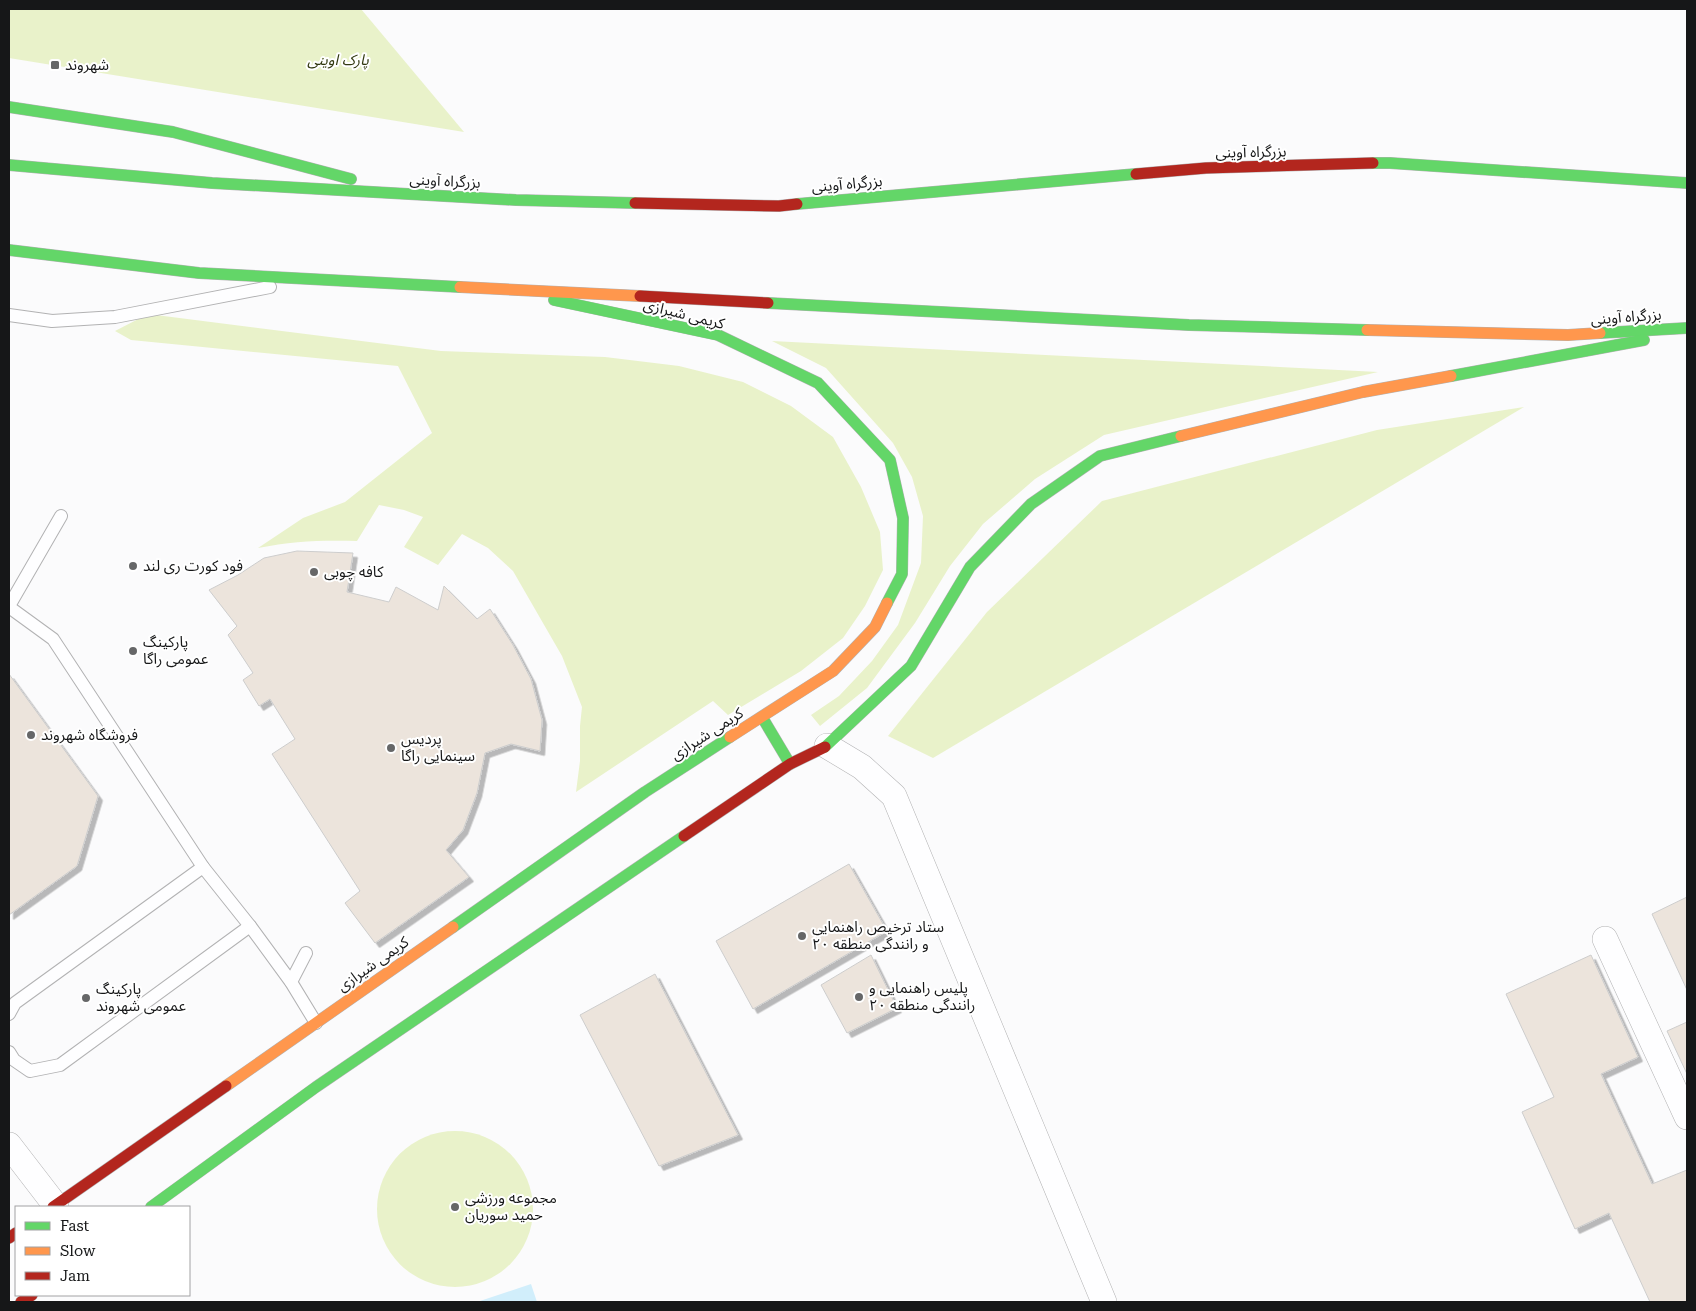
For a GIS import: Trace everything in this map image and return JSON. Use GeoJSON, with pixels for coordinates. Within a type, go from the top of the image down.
{"type":"FeatureCollection","features":[{"type":"Feature","properties":{"kind":"main road"},"geometry":{"type":"LineString","coordinates":[[9,108],[174,132],[408,194]]}},
{"type":"Feature","properties":{"kind":"main road","name":"بزرگراه آوینی"},"geometry":{"type":"LineString","coordinates":[[9,165],[212,183],[516,200],[779,206],[1206,168],[1390,163],[1687,183]]}},
{"type":"Feature","properties":{"kind":"main road","name":"بزرگراه آوینی"},"geometry":{"type":"LineString","coordinates":[[9,250],[199,272],[1189,325],[1568,335],[1687,330]]}},
{"type":"Feature","properties":{"kind":"main road","name":"کریمی شیرازی"},"geometry":{"type":"LineString","coordinates":[[54,1206],[645,792],[833,672],[874,627],[902,574],[903,518],[890,460],[818,383],[718,335],[508,290]]}},
{"type":"Feature","properties":{"kind":"main road"},"geometry":{"type":"LineString","coordinates":[[152,1206],[316,1086],[790,764],[827,746],[911,666],[970,567],[1031,504],[1100,456],[1363,392],[1687,330]]}},
{"type":"Feature","properties":{"kind":"main road"},"geometry":{"type":"LineString","coordinates":[[762,717],[790,764]]}},
{"type":"Feature","properties":{"kind":"street"},"geometry":{"type":"LineString","coordinates":[[827,746],[862,767],[894,796],[1104,1302]]}},
{"type":"Feature","properties":{"kind":"street"},"geometry":{"type":"LineString","coordinates":[[1605,939],[1687,1117]]}},
{"type":"Feature","properties":{"kind":"street"},"geometry":{"type":"LineString","coordinates":[[9,1144],[54,1206]]}},
{"type":"Feature","properties":{"kind":"lane"},"geometry":{"type":"LineString","coordinates":[[9,315],[52,321],[115,317],[312,279]]}},
{"type":"Feature","properties":{"kind":"lane"},"geometry":{"type":"LineString","coordinates":[[61,516],[9,607],[53,640],[203,866],[291,982],[316,1023]]}},
{"type":"Feature","properties":{"kind":"lane"},"geometry":{"type":"LineString","coordinates":[[9,1014],[15,1004],[203,866]]}},
{"type":"Feature","properties":{"kind":"lane"},"geometry":{"type":"LineString","coordinates":[[9,1052],[14,1060],[30,1071],[60,1065],[250,926]]}},
{"type":"Feature","properties":{"kind":"lane"},"geometry":{"type":"LineString","coordinates":[[291,982],[306,953]]}},
{"type":"Feature","properties":{"kind":"green space","name":"پارک اوینی"},"geometry":{"type":"Polygon","coordinates":[[[9,9],[361,9],[464,132],[9,58],[9,9]]]}},
{"type":"Feature","properties":{"kind":"green space"},"geometry":{"type":"Polygon","coordinates":[[[148,314],[441,351],[605,357],[679,366],[743,382],[791,406],[833,437],[861,487],[880,532],[883,570],[865,606],[843,638],[801,671],[728,715],[713,701],[576,792],[580,761],[582,707],[562,656],[513,571],[488,548],[462,534],[438,565],[404,547],[423,517],[404,510],[379,505],[357,541],[308,542],[258,548],[303,518],[345,502],[432,433],[398,366],[131,340],[115,331],[148,314]]]}},
{"type":"Feature","properties":{"kind":"green space"},"geometry":{"type":"Polygon","coordinates":[[[772,341],[1378,372],[1104,435],[1035,479],[983,524],[950,566],[915,623],[867,688],[820,726],[811,715],[839,696],[872,661],[898,625],[921,563],[923,516],[912,477],[893,443],[826,368],[772,341]]]}},
{"type":"Feature","properties":{"kind":"green space"},"geometry":{"type":"Polygon","coordinates":[[[1524,407],[933,758],[888,736],[987,612],[1102,501],[1377,430],[1524,407]]]}},
{"type":"Feature","properties":{"kind":"green space","name":"مجموعه ورزشی حمید سوریان"},"geometry":{"type":"Polygon","coordinates":[[[447,1131],[463,1131],[478,1134],[492,1140],[515,1159],[524,1172],[530,1186],[533,1209],[532,1224],[524,1246],[505,1269],[492,1278],[478,1284],[463,1287],[447,1287],[432,1284],[418,1278],[395,1259],[386,1246],[380,1232],[377,1217],[377,1201],[380,1186],[386,1172],[405,1149],[418,1140],[432,1134],[447,1131]]]}},
{"type":"Feature","properties":{"kind":"water"},"geometry":{"type":"Polygon","coordinates":[[[531,1284],[537,1302],[477,1302],[531,1284]]]}},
{"type":"Feature","properties":{"kind":"building","name":"پردیس سینمایی راگا"},"geometry":{"type":"Polygon","coordinates":[[[297,551],[353,553],[347,592],[389,602],[396,587],[438,610],[444,586],[477,619],[490,609],[513,645],[531,679],[542,720],[540,751],[511,744],[485,753],[477,793],[463,830],[446,850],[469,877],[375,943],[345,903],[360,891],[272,754],[295,739],[270,699],[259,706],[243,680],[253,673],[228,635],[237,626],[209,590],[238,575],[264,558],[297,551]]]}},
{"type":"Feature","properties":{"kind":"building","name":"فروشگاه شهروند"},"geometry":{"type":"Polygon","coordinates":[[[9,674],[98,796],[77,866],[9,915],[9,674]]]}},
{"type":"Feature","properties":{"kind":"building","name":"ستاد ترخیص راهنمایی و رانندگی منطقه ۲۰"},"geometry":{"type":"Polygon","coordinates":[[[849,864],[887,931],[753,1009],[716,941],[849,864]]]}},
{"type":"Feature","properties":{"kind":"building"},"geometry":{"type":"Polygon","coordinates":[[[1687,897],[1687,990],[1652,914],[1687,897]]]}},
{"type":"Feature","properties":{"kind":"building","name":"پلیس راهنمایی و رانندگی منطقه ۲۰"},"geometry":{"type":"Polygon","coordinates":[[[871,955],[897,1008],[847,1033],[821,985],[871,955]]]}},
{"type":"Feature","properties":{"kind":"building"},"geometry":{"type":"Polygon","coordinates":[[[1591,955],[1638,1057],[1601,1074],[1652,1184],[1687,1170],[1687,1301],[1684,1302],[1650,1302],[1609,1213],[1575,1229],[1522,1112],[1554,1097],[1506,994],[1591,955]]]}},
{"type":"Feature","properties":{"kind":"building"},"geometry":{"type":"Polygon","coordinates":[[[655,974],[738,1135],[659,1166],[580,1015],[655,974]]]}},
{"type":"Feature","properties":{"kind":"building"},"geometry":{"type":"Polygon","coordinates":[[[1687,1022],[1687,1074],[1667,1031],[1687,1022]]]}},
{"type":"Feature","properties":{"kind":"traffic: fast"},"geometry":{"type":"LineString","coordinates":[[9,107],[173,132],[351,179]]}},
{"type":"Feature","properties":{"kind":"traffic: fast"},"geometry":{"type":"LineString","coordinates":[[1373,163],[1687,183]]}},
{"type":"Feature","properties":{"kind":"traffic: fast"},"geometry":{"type":"LineString","coordinates":[[9,165],[212,183],[516,200],[635,203]]}},
{"type":"Feature","properties":{"kind":"traffic: fast"},"geometry":{"type":"LineString","coordinates":[[797,204],[1136,174]]}},
{"type":"Feature","properties":{"kind":"traffic: fast"},"geometry":{"type":"LineString","coordinates":[[9,250],[199,273],[460,287]]}},
{"type":"Feature","properties":{"kind":"traffic: fast"},"geometry":{"type":"LineString","coordinates":[[554,300],[718,335],[818,383],[890,460],[903,518],[902,574],[887,603]]}},
{"type":"Feature","properties":{"kind":"traffic: fast"},"geometry":{"type":"LineString","coordinates":[[768,303],[1189,325],[1367,330]]}},
{"type":"Feature","properties":{"kind":"traffic: fast"},"geometry":{"type":"LineString","coordinates":[[1600,333],[1687,328]]}},
{"type":"Feature","properties":{"kind":"traffic: fast"},"geometry":{"type":"LineString","coordinates":[[1451,376],[1644,340]]}},
{"type":"Feature","properties":{"kind":"traffic: fast"},"geometry":{"type":"LineString","coordinates":[[825,747],[911,666],[970,567],[1031,504],[1100,456],[1181,436]]}},
{"type":"Feature","properties":{"kind":"traffic: fast"},"geometry":{"type":"LineString","coordinates":[[762,717],[790,764]]}},
{"type":"Feature","properties":{"kind":"traffic: fast"},"geometry":{"type":"LineString","coordinates":[[453,927],[645,792],[730,737]]}},
{"type":"Feature","properties":{"kind":"traffic: fast"},"geometry":{"type":"LineString","coordinates":[[152,1206],[316,1087],[684,836]]}},
{"type":"Feature","properties":{"kind":"traffic: slow"},"geometry":{"type":"LineString","coordinates":[[460,287],[640,296]]}},
{"type":"Feature","properties":{"kind":"traffic: slow"},"geometry":{"type":"LineString","coordinates":[[1367,330],[1568,335],[1600,333]]}},
{"type":"Feature","properties":{"kind":"traffic: slow"},"geometry":{"type":"LineString","coordinates":[[1181,436],[1363,392],[1451,376]]}},
{"type":"Feature","properties":{"kind":"traffic: slow"},"geometry":{"type":"LineString","coordinates":[[730,737],[833,671],[875,627],[887,603]]}},
{"type":"Feature","properties":{"kind":"traffic: slow"},"geometry":{"type":"LineString","coordinates":[[226,1086],[453,927]]}},
{"type":"Feature","properties":{"kind":"traffic: jam"},"geometry":{"type":"LineString","coordinates":[[1136,174],[1206,168],[1373,163]]}},
{"type":"Feature","properties":{"kind":"traffic: jam"},"geometry":{"type":"LineString","coordinates":[[635,203],[779,206],[797,204]]}},
{"type":"Feature","properties":{"kind":"traffic: jam"},"geometry":{"type":"LineString","coordinates":[[640,296],[768,303]]}},
{"type":"Feature","properties":{"kind":"traffic: jam"},"geometry":{"type":"LineString","coordinates":[[684,836],[790,764],[825,747]]}},
{"type":"Feature","properties":{"kind":"traffic: jam"},"geometry":{"type":"LineString","coordinates":[[54,1206],[226,1086]]}},
{"type":"Feature","properties":{"kind":"traffic: jam"},"geometry":{"type":"LineString","coordinates":[[9,1238],[15,1234]]}},
{"type":"Feature","properties":{"kind":"traffic: jam"},"geometry":{"type":"LineString","coordinates":[[21,1302],[30,1296]]}},
{"type":"Feature","properties":{"kind":"place","name":"شهروند"},"geometry":{"type":"Point","coordinates":[55,65]}},
{"type":"Feature","properties":{"kind":"place","name":"فود کورت ری لند"},"geometry":{"type":"Point","coordinates":[133,566]}},
{"type":"Feature","properties":{"kind":"place","name":"کافه چوبی"},"geometry":{"type":"Point","coordinates":[314,572]}},
{"type":"Feature","properties":{"kind":"place","name":"پارکینگ عمومی راگا"},"geometry":{"type":"Point","coordinates":[133,651]}},
{"type":"Feature","properties":{"kind":"place","name":"فروشگاه شهروند"},"geometry":{"type":"Point","coordinates":[31,735]}},
{"type":"Feature","properties":{"kind":"place","name":"پردیس سینمایی راگا"},"geometry":{"type":"Point","coordinates":[391,748]}},
{"type":"Feature","properties":{"kind":"place","name":"ستاد ترخیص راهنمایی و رانندگی منطقه ۲۰"},"geometry":{"type":"Point","coordinates":[802,936]}},
{"type":"Feature","properties":{"kind":"place","name":"پلیس راهنمایی و رانندگی منطقه ۲۰"},"geometry":{"type":"Point","coordinates":[859,997]}},
{"type":"Feature","properties":{"kind":"place","name":"پارکینگ عمومی شهروند"},"geometry":{"type":"Point","coordinates":[86,998]}},
{"type":"Feature","properties":{"kind":"place","name":"مجموعه ورزشی حمید سوریان"},"geometry":{"type":"Point","coordinates":[455,1207]}}]}
